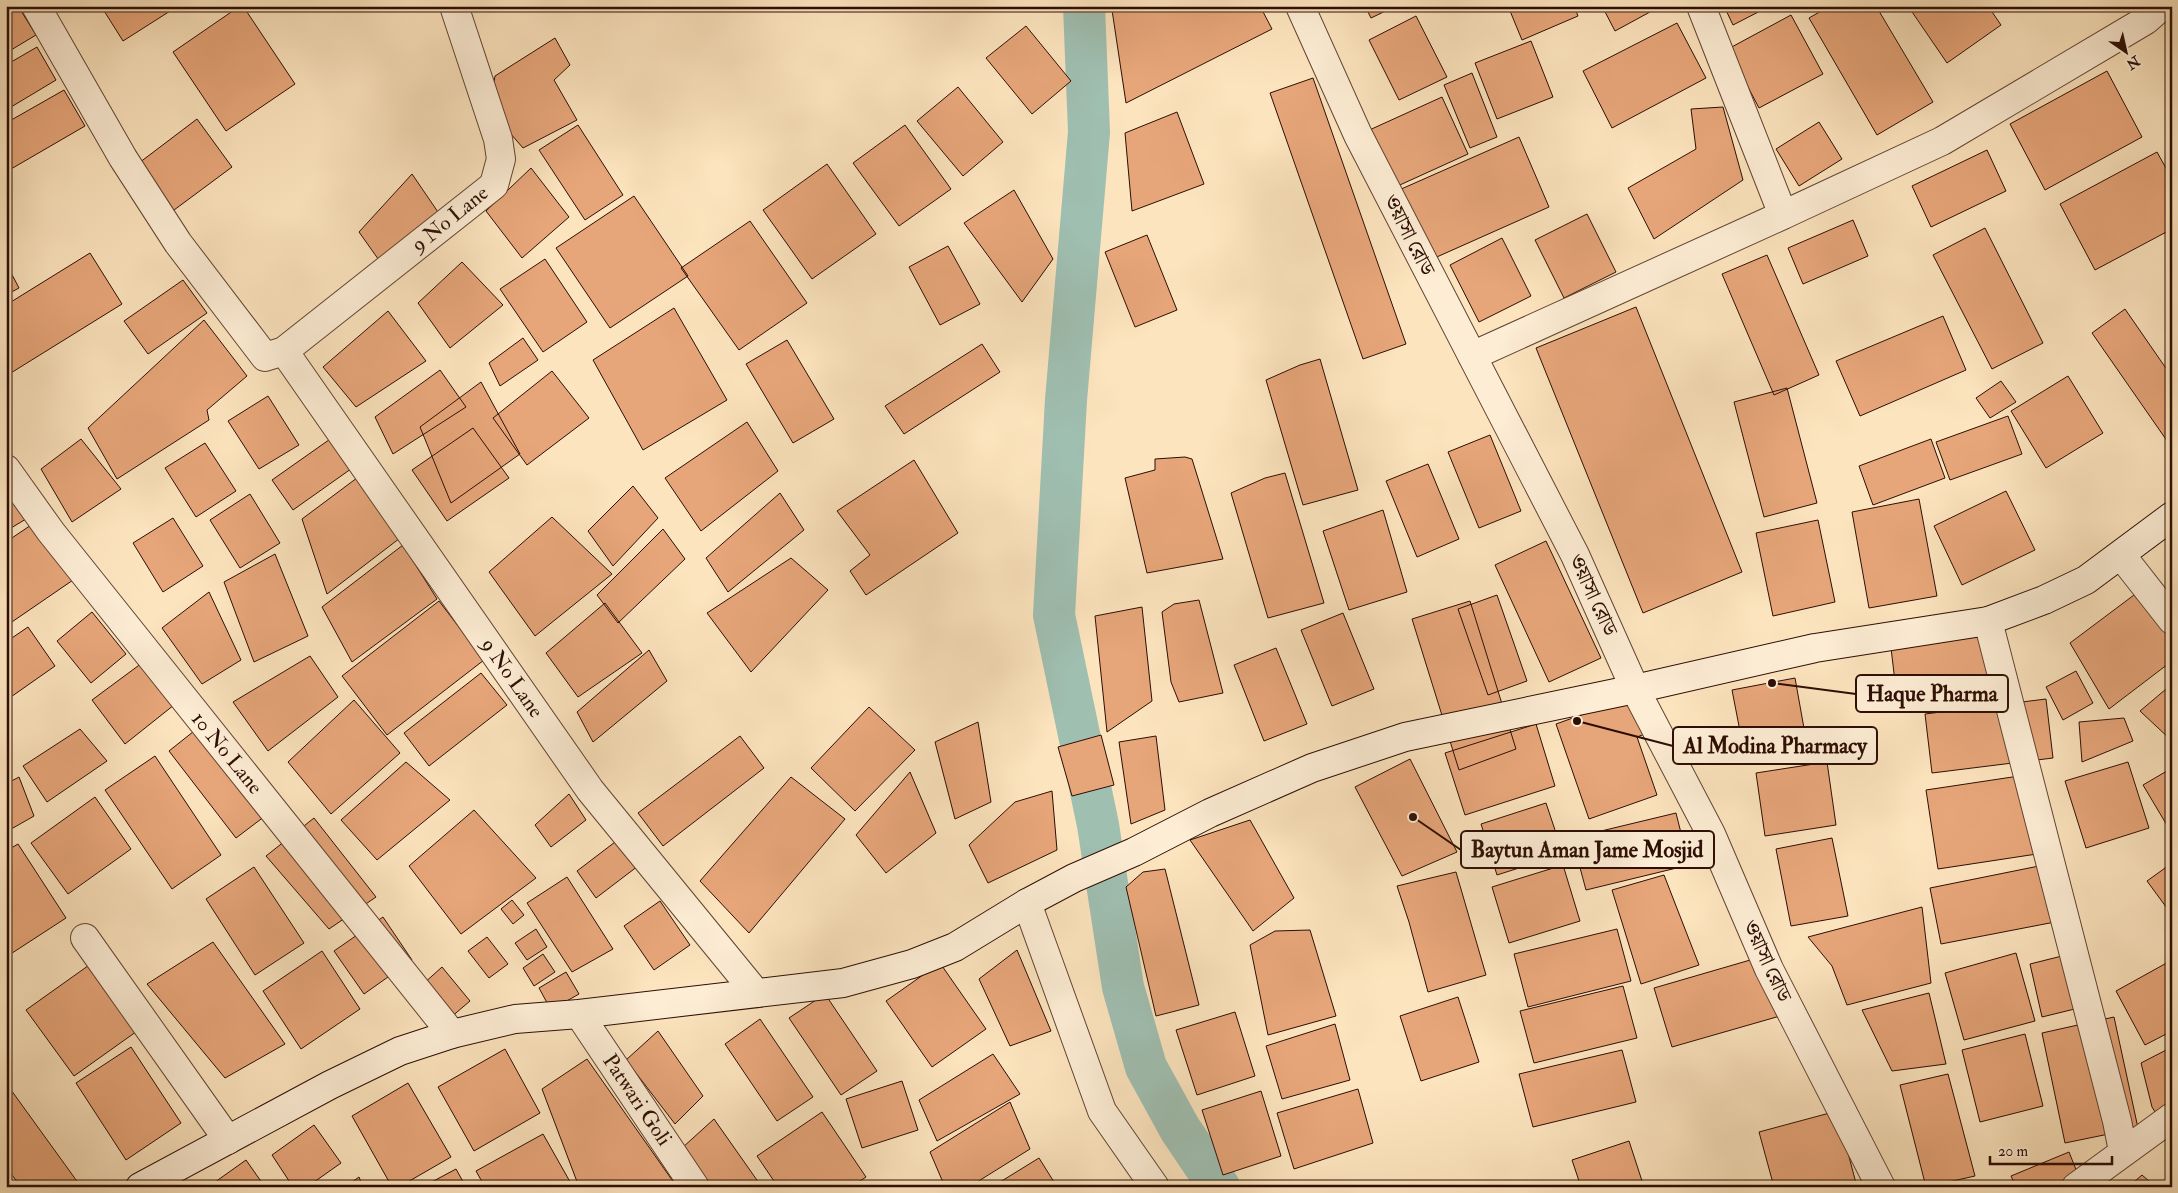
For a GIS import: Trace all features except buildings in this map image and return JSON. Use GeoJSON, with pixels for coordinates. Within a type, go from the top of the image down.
{"type":"FeatureCollection","features":[{"type":"Feature","properties":{"kind":"street"},"geometry":{"type":"LineString","coordinates":[[36,6],[123,158],[178,243],[265,356],[284,351]]}},
{"type":"Feature","properties":{"kind":"street","name":"9 No Lane"},"geometry":{"type":"LineString","coordinates":[[454,6],[498,140],[501,159],[494,185],[284,351],[590,790],[756,993]]}},
{"type":"Feature","properties":{"kind":"street","name":"ওয়াসা রোড"},"geometry":{"type":"LineString","coordinates":[[1300,6],[1358,135],[1575,556],[1635,689],[1711,834],[1769,969],[1881,1187]]}},
{"type":"Feature","properties":{"kind":"street"},"geometry":{"type":"LineString","coordinates":[[1701,6],[1783,215]]}},
{"type":"Feature","properties":{"kind":"street"},"geometry":{"type":"LineString","coordinates":[[1472,356],[1942,141],[2146,20],[2162,6]]}},
{"type":"Feature","properties":{"kind":"street","name":"10 No Lane"},"geometry":{"type":"LineString","coordinates":[[6,469],[51,532],[452,1034]]}},
{"type":"Feature","properties":{"kind":"street"},"geometry":{"type":"LineString","coordinates":[[140,1187],[330,1085],[400,1051],[452,1034],[515,1019],[579,1014],[843,983],[912,964],[955,947],[1027,903],[1074,878],[1134,852],[1210,813],[1312,768],[1396,740],[1815,648],[1988,621],[2044,600],[2086,580],[2172,516]]}},
{"type":"Feature","properties":{"kind":"street"},"geometry":{"type":"LineString","coordinates":[[2121,555],[2172,620]]}},
{"type":"Feature","properties":{"kind":"street"},"geometry":{"type":"LineString","coordinates":[[1988,621],[2117,1121],[2123,1151]]}},
{"type":"Feature","properties":{"kind":"street"},"geometry":{"type":"LineString","coordinates":[[1027,903],[1102,1111],[1155,1187]]}},
{"type":"Feature","properties":{"kind":"street"},"geometry":{"type":"LineString","coordinates":[[85,938],[228,1140]]}},
{"type":"Feature","properties":{"kind":"street","name":"Patwari Goli"},"geometry":{"type":"LineString","coordinates":[[579,1014],[695,1187]]}},
{"type":"Feature","properties":{"kind":"street"},"geometry":{"type":"LineString","coordinates":[[2076,1187],[2172,1117]]}},
{"type":"Feature","properties":{"kind":"waterway"},"geometry":{"type":"LineString","coordinates":[[1084,6],[1089,132],[1066,400],[1054,615],[1098,825],[1123,987],[1146,1067],[1180,1129],[1219,1187]]}},
{"type":"Feature","properties":{"kind":"place","name":"Haque Pharma"},"geometry":{"type":"Point","coordinates":[1772,683]}},
{"type":"Feature","properties":{"kind":"place","name":"Al Modina Pharmacy"},"geometry":{"type":"Point","coordinates":[1577,721]}},
{"type":"Feature","properties":{"kind":"place","name":"Baytun Aman Jame Mosjid"},"geometry":{"type":"Point","coordinates":[1413,817]}}]}
